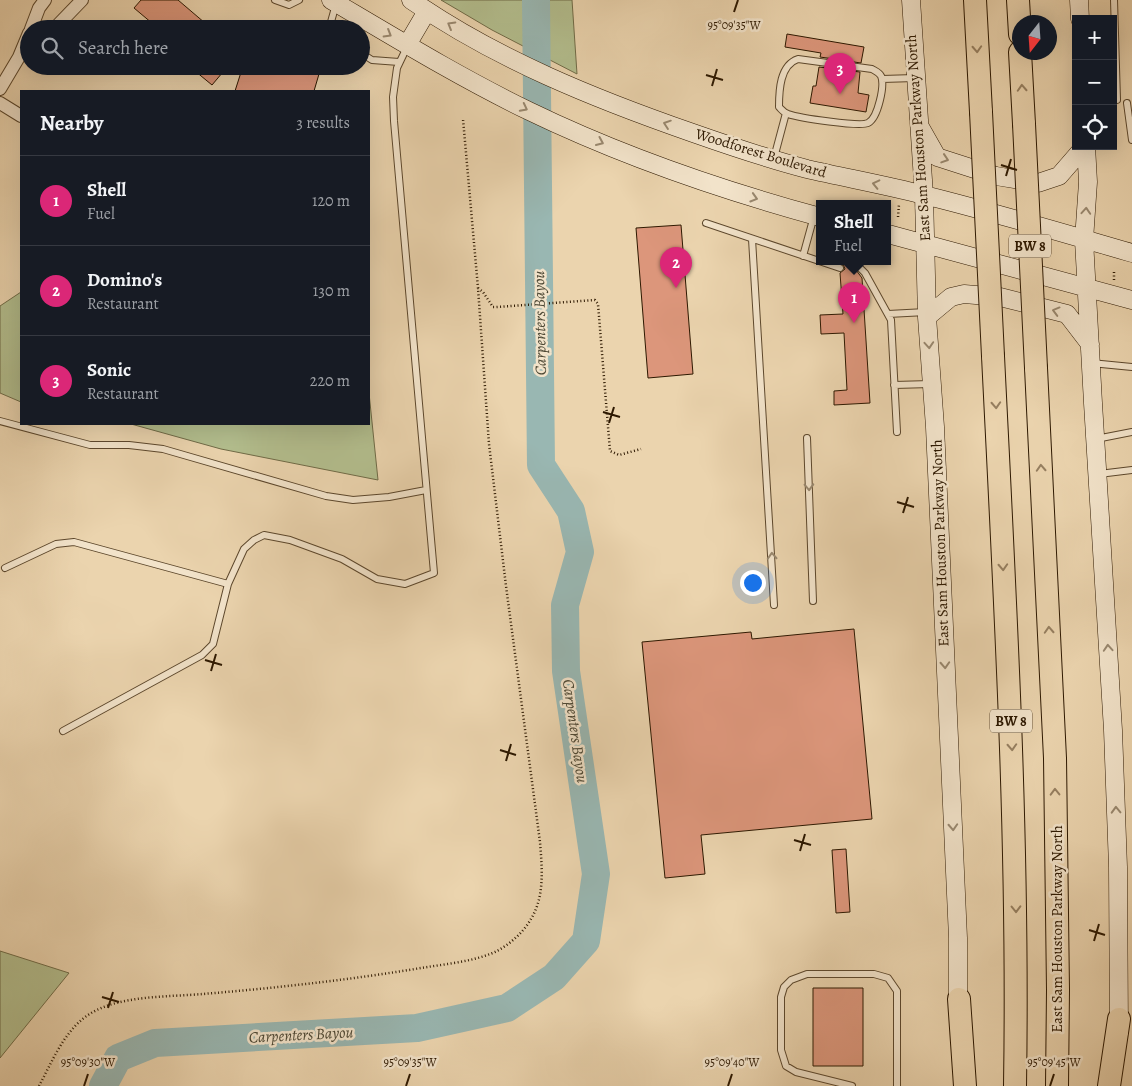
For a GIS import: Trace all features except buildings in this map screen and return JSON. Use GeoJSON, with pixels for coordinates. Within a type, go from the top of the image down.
{"type":"FeatureCollection","features":[{"type":"Feature","properties":{"kind":"highway","name":"BW 8"},"geometry":{"type":"LineString","coordinates":[[975,0],[1013,762],[1017,989],[1015,1086]]}},
{"type":"Feature","properties":{"kind":"highway"},"geometry":{"type":"LineString","coordinates":[[1018,0],[1019,15]]}},
{"type":"Feature","properties":{"kind":"highway","name":"East Sam Houston Parkway North"},"geometry":{"type":"LineString","coordinates":[[1020,60],[1055,758],[1058,990],[1057,1086]]}},
{"type":"Feature","properties":{"kind":"highway"},"geometry":{"type":"LineString","coordinates":[[959,999],[965,1086]]}},
{"type":"Feature","properties":{"kind":"highway"},"geometry":{"type":"LineString","coordinates":[[1109,1086],[1119,1019]]}},
{"type":"Feature","properties":{"kind":"main road","name":"Woodforest Boulevard"},"geometry":{"type":"LineString","coordinates":[[411,0],[491,48],[576,89],[662,122],[805,168],[924,195],[1132,252]]}},
{"type":"Feature","properties":{"kind":"main road","name":"East Sam Houston Parkway North"},"geometry":{"type":"LineString","coordinates":[[911,0],[924,195],[927,315],[932,384],[958,938],[959,999],[954,1086]]}},
{"type":"Feature","properties":{"kind":"main road"},"geometry":{"type":"LineString","coordinates":[[1079,0],[1080,15]]}},
{"type":"Feature","properties":{"kind":"main road"},"geometry":{"type":"LineString","coordinates":[[334,2],[365,20]]}},
{"type":"Feature","properties":{"kind":"main road"},"geometry":{"type":"LineString","coordinates":[[407,45],[427,11]]}},
{"type":"Feature","properties":{"kind":"main road"},"geometry":{"type":"LineString","coordinates":[[370,23],[480,86],[616,149],[714,186],[816,216]]}},
{"type":"Feature","properties":{"kind":"main road"},"geometry":{"type":"LineString","coordinates":[[918,122],[937,157],[996,176],[1038,183],[1059,176],[1082,150]]}},
{"type":"Feature","properties":{"kind":"main road"},"geometry":{"type":"LineString","coordinates":[[1085,150],[1088,182],[1084,240],[1090,363],[1114,730],[1118,867],[1118,1086]]}},
{"type":"Feature","properties":{"kind":"main road"},"geometry":{"type":"LineString","coordinates":[[891,235],[1132,300]]}},
{"type":"Feature","properties":{"kind":"main road"},"geometry":{"type":"LineString","coordinates":[[927,315],[951,297],[964,294],[1000,297],[1067,314],[1090,344]]}},
{"type":"Feature","properties":{"kind":"street"},"geometry":{"type":"LineString","coordinates":[[34,20],[39,8],[46,0]]}},
{"type":"Feature","properties":{"kind":"street"},"geometry":{"type":"LineString","coordinates":[[63,20],[82,0]]}},
{"type":"Feature","properties":{"kind":"street"},"geometry":{"type":"LineString","coordinates":[[0,89],[20,59]]}},
{"type":"Feature","properties":{"kind":"street"},"geometry":{"type":"LineString","coordinates":[[0,103],[20,115]]}},
{"type":"Feature","properties":{"kind":"lane"},"geometry":{"type":"LineString","coordinates":[[275,0],[289,5],[299,0]]}},
{"type":"Feature","properties":{"kind":"lane"},"geometry":{"type":"LineString","coordinates":[[1114,0],[1115,60]]}},
{"type":"Feature","properties":{"kind":"lane"},"geometry":{"type":"LineString","coordinates":[[331,20],[334,2]]}},
{"type":"Feature","properties":{"kind":"lane"},"geometry":{"type":"LineString","coordinates":[[63,731],[202,655],[213,644],[228,584],[244,549],[254,540],[264,535],[290,540],[342,558],[377,579],[406,584],[434,573],[394,121],[393,97],[397,68],[407,45]]}},
{"type":"Feature","properties":{"kind":"lane"},"geometry":{"type":"LineString","coordinates":[[370,59],[399,62]]}},
{"type":"Feature","properties":{"kind":"lane"},"geometry":{"type":"LineString","coordinates":[[798,59],[872,69],[882,79],[876,115],[867,124],[860,125],[798,117],[786,113],[779,107],[779,95],[783,75],[791,61],[798,59]]}},
{"type":"Feature","properties":{"kind":"lane"},"geometry":{"type":"LineString","coordinates":[[882,79],[915,78]]}},
{"type":"Feature","properties":{"kind":"lane"},"geometry":{"type":"LineString","coordinates":[[1117,100],[1130,103],[1132,140]]}},
{"type":"Feature","properties":{"kind":"lane"},"geometry":{"type":"LineString","coordinates":[[774,159],[786,113]]}},
{"type":"Feature","properties":{"kind":"lane"},"geometry":{"type":"LineString","coordinates":[[803,256],[816,219]]}},
{"type":"Feature","properties":{"kind":"lane"},"geometry":{"type":"LineString","coordinates":[[706,223],[816,260]]}},
{"type":"Feature","properties":{"kind":"lane"},"geometry":{"type":"LineString","coordinates":[[752,239],[774,605]]}},
{"type":"Feature","properties":{"kind":"lane"},"geometry":{"type":"LineString","coordinates":[[831,265],[840,268]]}},
{"type":"Feature","properties":{"kind":"lane"},"geometry":{"type":"LineString","coordinates":[[861,269],[891,320],[897,432]]}},
{"type":"Feature","properties":{"kind":"lane"},"geometry":{"type":"LineString","coordinates":[[888,314],[927,315]]}},
{"type":"Feature","properties":{"kind":"lane"},"geometry":{"type":"LineString","coordinates":[[1090,363],[1132,367]]}},
{"type":"Feature","properties":{"kind":"lane"},"geometry":{"type":"LineString","coordinates":[[894,385],[932,384]]}},
{"type":"Feature","properties":{"kind":"lane"},"geometry":{"type":"LineString","coordinates":[[0,421],[90,445],[130,445],[163,449],[326,496],[353,500],[389,497],[426,490]]}},
{"type":"Feature","properties":{"kind":"lane"},"geometry":{"type":"LineString","coordinates":[[1095,439],[1132,432]]}},
{"type":"Feature","properties":{"kind":"lane"},"geometry":{"type":"LineString","coordinates":[[808,438],[813,601]]}},
{"type":"Feature","properties":{"kind":"lane"},"geometry":{"type":"LineString","coordinates":[[1097,474],[1132,470]]}},
{"type":"Feature","properties":{"kind":"lane"},"geometry":{"type":"LineString","coordinates":[[5,568],[56,544],[74,542],[228,584]]}},
{"type":"Feature","properties":{"kind":"lane"},"geometry":{"type":"LineString","coordinates":[[852,1086],[796,1072],[786,1066],[781,1050],[781,997],[784,987],[790,980],[806,974],[874,974],[888,978],[897,991],[897,1086]]}},
{"type":"Feature","properties":{"kind":"path"},"geometry":{"type":"LineString","coordinates":[[39,1086],[76,1025],[87,1016],[105,1007],[141,999],[244,990],[382,974],[476,958],[494,952],[522,932],[537,906],[541,892],[542,872],[540,842],[489,444],[463,119]]}},
{"type":"Feature","properties":{"kind":"path"},"geometry":{"type":"LineString","coordinates":[[898,218],[899,203]]}},
{"type":"Feature","properties":{"kind":"path"},"geometry":{"type":"LineString","coordinates":[[478,288],[493,307],[595,300],[598,304],[610,451],[618,455],[641,449]]}},
{"type":"Feature","properties":{"kind":"green space"},"geometry":{"type":"Polygon","coordinates":[[[441,0],[572,0],[577,74],[492,30],[441,0]]]}},
{"type":"Feature","properties":{"kind":"green space"},"geometry":{"type":"Polygon","coordinates":[[[20,293],[20,402],[0,393],[0,306],[20,293]]]}},
{"type":"Feature","properties":{"kind":"green space"},"geometry":{"type":"Polygon","coordinates":[[[370,403],[378,480],[221,449],[135,425],[370,425],[370,403]]]}},
{"type":"Feature","properties":{"kind":"green space"},"geometry":{"type":"Polygon","coordinates":[[[0,951],[69,973],[0,1058],[0,951]]]}},
{"type":"Feature","properties":{"kind":"waterway","name":"Carpenters Bayou"},"geometry":{"type":"LineString","coordinates":[[103,1086],[118,1058],[155,1043],[417,1028],[507,1008],[554,977],[586,941],[596,874],[566,671],[565,605],[580,552],[571,511],[541,465],[536,0]]}},
{"type":"Feature","properties":{"kind":"place","name":"Sonic"},"geometry":{"type":"Point","coordinates":[840,94]}},
{"type":"Feature","properties":{"kind":"place","name":"Domino's"},"geometry":{"type":"Point","coordinates":[676,288]}},
{"type":"Feature","properties":{"kind":"place","name":"Shell"},"geometry":{"type":"Point","coordinates":[854,323]}}]}
